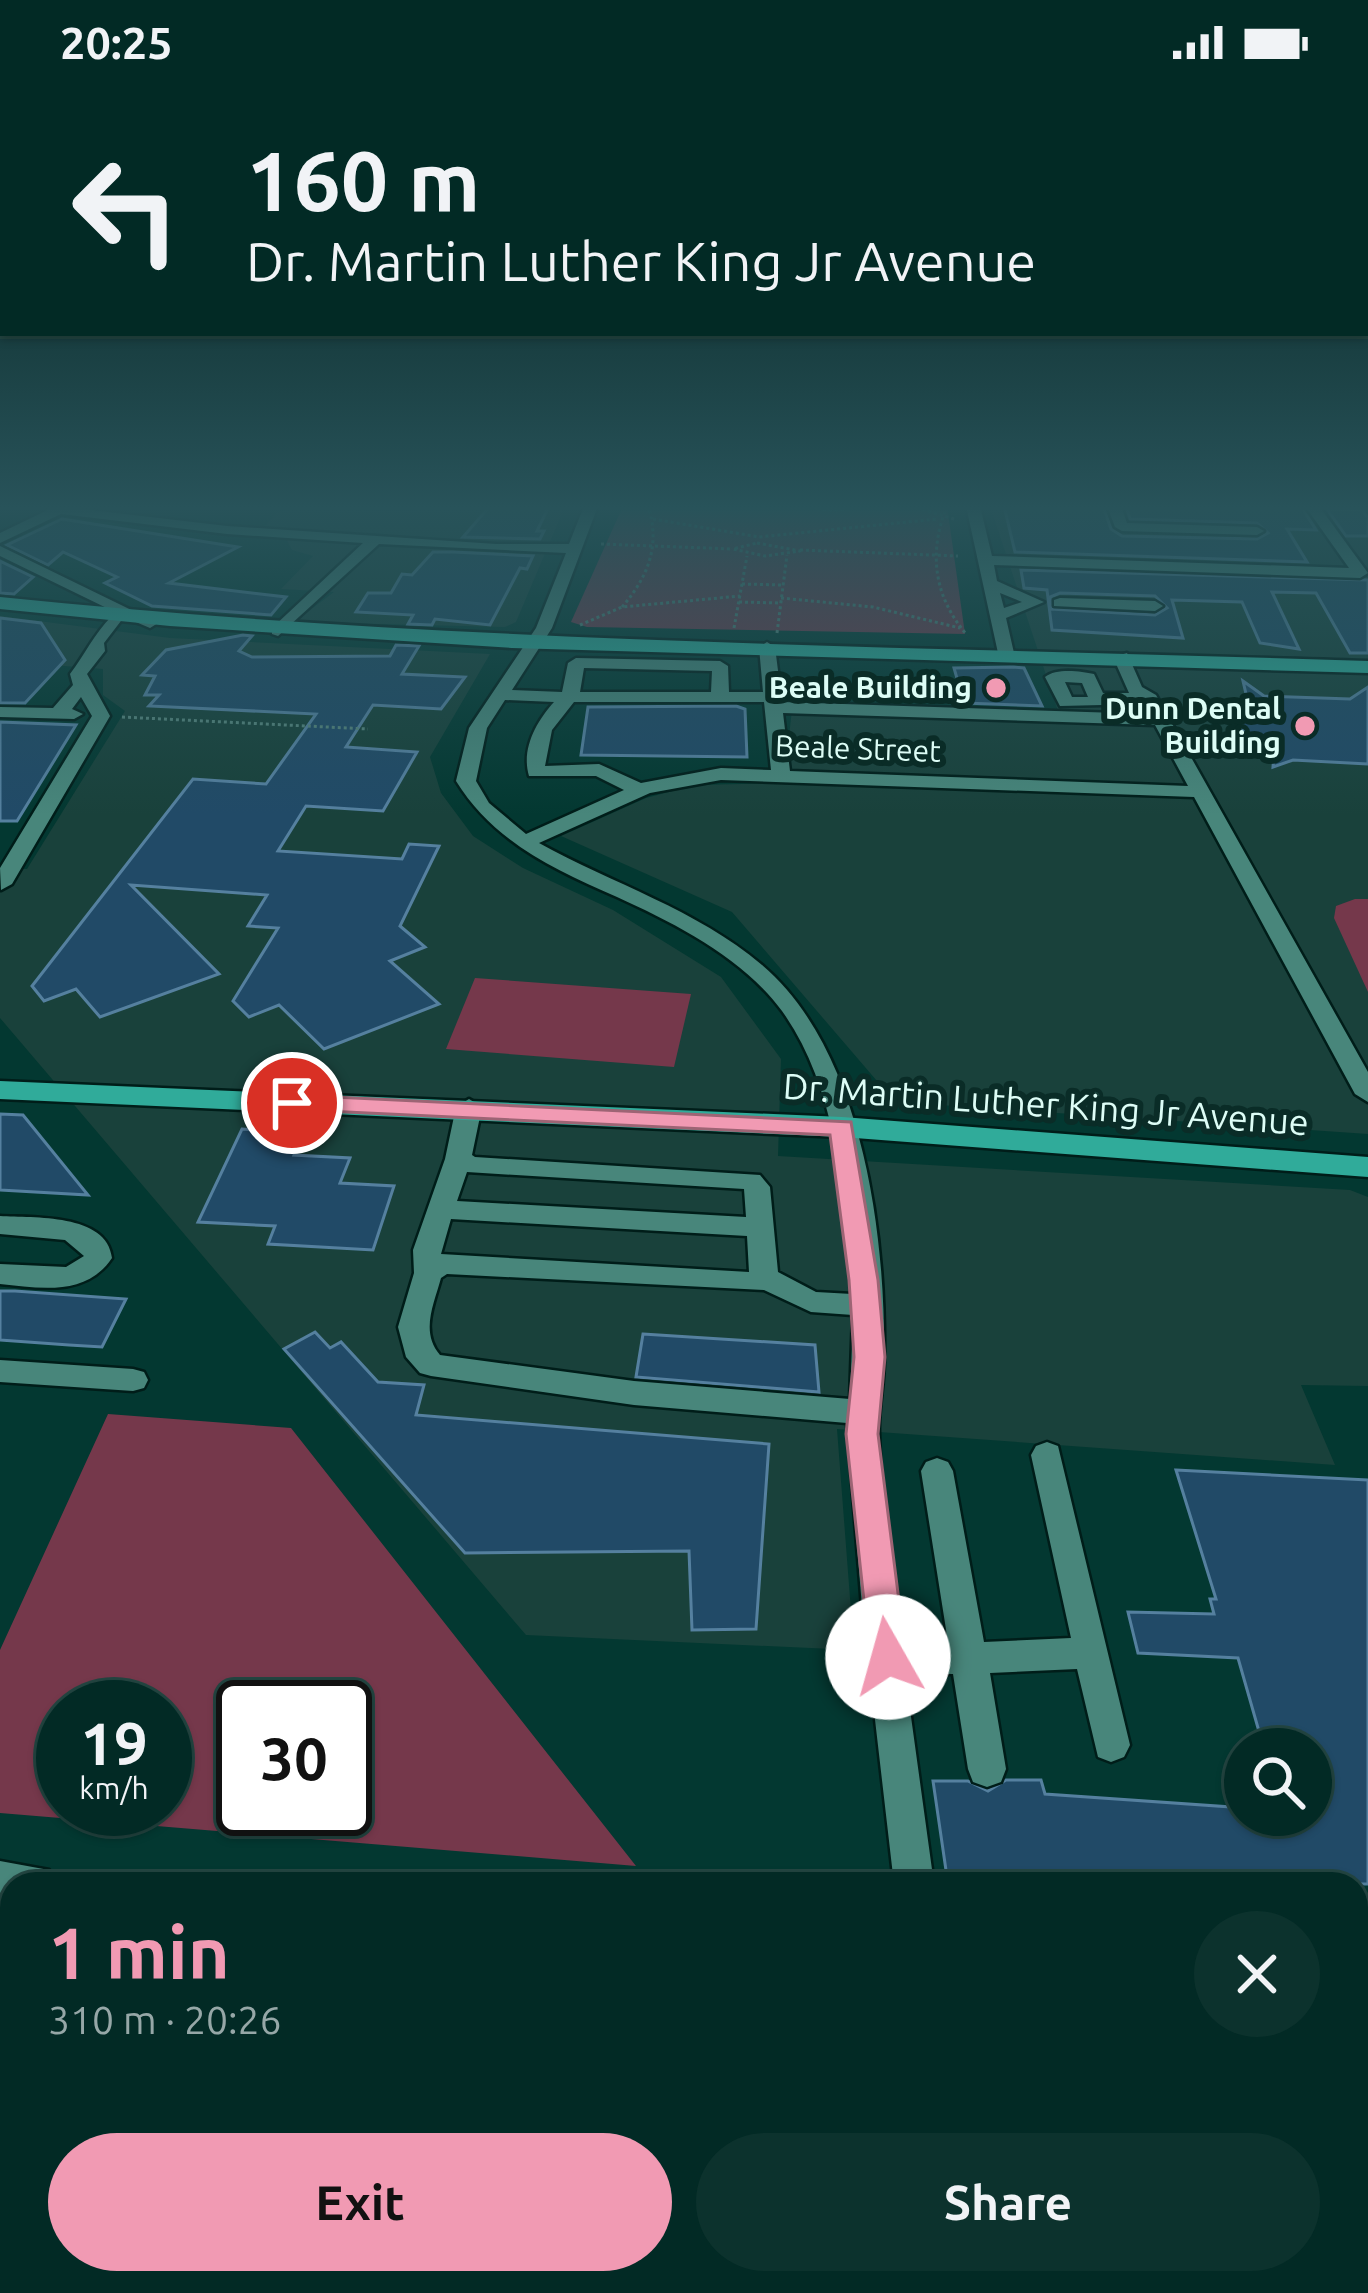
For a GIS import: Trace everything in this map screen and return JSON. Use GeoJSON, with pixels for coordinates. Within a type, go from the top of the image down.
{"type":"FeatureCollection","features":[{"type":"Feature","properties":{"kind":"main road"},"geometry":{"type":"LineString","coordinates":[[49,609],[160,624],[278,631],[535,641],[772,640],[1368,667]]}},
{"type":"Feature","properties":{"kind":"main road","name":"Dr. Martin Luther King Jr Avenue"},"geometry":{"type":"LineString","coordinates":[[0,1090],[469,1107],[842,1127],[1368,1167]]}},
{"type":"Feature","properties":{"kind":"street"},"geometry":{"type":"LineString","coordinates":[[127,609],[160,624]]}},
{"type":"Feature","properties":{"kind":"street"},"geometry":{"type":"LineString","coordinates":[[278,631],[301,609]]}},
{"type":"Feature","properties":{"kind":"street"},"geometry":{"type":"LineString","coordinates":[[549,609],[535,641],[478,728],[466,781],[494,823],[684,921],[762,978],[802,1025],[842,1127],[865,1305],[869,1357],[864,1412],[913,1872]]}},
{"type":"Feature","properties":{"kind":"street"},"geometry":{"type":"LineString","coordinates":[[996,609],[1006,653]]}},
{"type":"Feature","properties":{"kind":"street"},"geometry":{"type":"LineString","coordinates":[[997,616],[1023,609]]}},
{"type":"Feature","properties":{"kind":"street"},"geometry":{"type":"LineString","coordinates":[[97,651],[96,642],[118,619]]}},
{"type":"Feature","properties":{"kind":"street"},"geometry":{"type":"LineString","coordinates":[[101,716],[78,674],[97,651],[160,624]]}},
{"type":"Feature","properties":{"kind":"street"},"geometry":{"type":"LineString","coordinates":[[772,640],[781,776]]}},
{"type":"Feature","properties":{"kind":"street"},"geometry":{"type":"LineString","coordinates":[[1130,657],[1135,690],[1148,697],[1368,1094]]}},
{"type":"Feature","properties":{"kind":"street"},"geometry":{"type":"LineString","coordinates":[[544,792],[535,785],[535,756],[549,713],[570,697],[576,663],[720,666],[720,697]]}},
{"type":"Feature","properties":{"kind":"street"},"geometry":{"type":"LineString","coordinates":[[58,714],[82,685]]}},
{"type":"Feature","properties":{"kind":"street"},"geometry":{"type":"LineString","coordinates":[[496,695],[720,697],[1161,720]]}},
{"type":"Feature","properties":{"kind":"street"},"geometry":{"type":"LineString","coordinates":[[1096,698],[1148,697]]}},
{"type":"Feature","properties":{"kind":"street"},"geometry":{"type":"LineString","coordinates":[[0,712],[101,716]]}},
{"type":"Feature","properties":{"kind":"street"},"geometry":{"type":"LineString","coordinates":[[1,884],[101,716]]}},
{"type":"Feature","properties":{"kind":"street"},"geometry":{"type":"LineString","coordinates":[[536,772],[599,770],[638,790]]}},
{"type":"Feature","properties":{"kind":"street","name":"Beale Street"},"geometry":{"type":"LineString","coordinates":[[525,842],[638,790],[689,777],[1200,789]]}},
{"type":"Feature","properties":{"kind":"street"},"geometry":{"type":"LineString","coordinates":[[469,1107],[458,1159],[427,1250],[428,1273],[413,1327],[417,1349],[431,1365],[634,1393],[864,1412]]}},
{"type":"Feature","properties":{"kind":"street"},"geometry":{"type":"LineString","coordinates":[[458,1159],[471,1165],[751,1181],[757,1187],[764,1277]]}},
{"type":"Feature","properties":{"kind":"street"},"geometry":{"type":"LineString","coordinates":[[441,1209],[760,1227]]}},
{"type":"Feature","properties":{"kind":"street"},"geometry":{"type":"LineString","coordinates":[[0,1225],[72,1231],[97,1248],[98,1258],[81,1275],[0,1274]]}},
{"type":"Feature","properties":{"kind":"street"},"geometry":{"type":"LineString","coordinates":[[428,1273],[441,1264],[756,1282],[764,1277]]}},
{"type":"Feature","properties":{"kind":"street"},"geometry":{"type":"LineString","coordinates":[[764,1277],[811,1302],[865,1305]]}},
{"type":"Feature","properties":{"kind":"street"},"geometry":{"type":"LineString","coordinates":[[0,1371],[133,1380]]}},
{"type":"Feature","properties":{"kind":"street"},"geometry":{"type":"LineString","coordinates":[[1048,1455],[1111,1745]]}},
{"type":"Feature","properties":{"kind":"street"},"geometry":{"type":"LineString","coordinates":[[937,1471],[987,1769]]}},
{"type":"Feature","properties":{"kind":"street"},"geometry":{"type":"LineString","coordinates":[[888,1657],[1092,1653]]}},
{"type":"Feature","properties":{"kind":"path"},"geometry":{"type":"LineString","coordinates":[[575,628],[617,609]]}},
{"type":"Feature","properties":{"kind":"path"},"geometry":{"type":"LineString","coordinates":[[733,633],[737,609]]}},
{"type":"Feature","properties":{"kind":"path"},"geometry":{"type":"LineString","coordinates":[[772,640],[779,609]]}},
{"type":"Feature","properties":{"kind":"path"},"geometry":{"type":"LineString","coordinates":[[882,609],[960,628]]}},
{"type":"Feature","properties":{"kind":"path"},"geometry":{"type":"LineString","coordinates":[[948,609],[968,639]]}},
{"type":"Feature","properties":{"kind":"path"},"geometry":{"type":"LineString","coordinates":[[101,716],[368,728]]}},
{"type":"Feature","properties":{"kind":"shaded area"},"geometry":{"type":"Polygon","coordinates":[[[311,609],[521,609],[516,622],[505,627],[294,622],[311,609]]]}},
{"type":"Feature","properties":{"kind":"shaded area"},"geometry":{"type":"Polygon","coordinates":[[[577,609],[961,609],[965,634],[587,627],[571,622],[577,609]]]}},
{"type":"Feature","properties":{"kind":"shaded area"},"geometry":{"type":"Polygon","coordinates":[[[1024,609],[1368,609],[1368,1134],[895,1102],[732,912],[561,836],[646,798],[695,785],[784,783],[792,709],[1059,714],[1024,609]]]}},
{"type":"Feature","properties":{"kind":"shaded area"},"geometry":{"type":"Polygon","coordinates":[[[0,616],[170,638],[490,654],[430,757],[441,793],[473,836],[523,868],[613,910],[721,977],[781,1059],[778,1156],[1350,1190],[1368,1197],[1368,1386],[1301,1385],[1335,1465],[837,1429],[854,1650],[526,1635],[0,1018],[0,869],[27,869],[125,711],[103,695],[103,669],[0,661],[0,616]]]}},
{"type":"Feature","properties":{"kind":"shaded area"},"geometry":{"type":"Polygon","coordinates":[[[1368,899],[1368,992],[1334,918],[1336,906],[1368,899]]]}},
{"type":"Feature","properties":{"kind":"shaded area"},"geometry":{"type":"Polygon","coordinates":[[[475,978],[691,994],[674,1067],[446,1049],[475,978]]]}},
{"type":"Feature","properties":{"kind":"shaded area"},"geometry":{"type":"Polygon","coordinates":[[[108,1414],[291,1428],[636,1866],[276,1836],[372,1836],[372,1680],[216,1680],[216,1831],[192,1829],[192,1680],[36,1680],[36,1816],[0,1813],[0,1650],[108,1414]]]}},
{"type":"Feature","properties":{"kind":"building"},"geometry":{"type":"Polygon","coordinates":[[[193,609],[276,609],[271,615],[193,609]]]}},
{"type":"Feature","properties":{"kind":"building"},"geometry":{"type":"Polygon","coordinates":[[[498,609],[490,625],[435,619],[432,625],[408,624],[413,615],[356,612],[498,609]]]}},
{"type":"Feature","properties":{"kind":"building"},"geometry":{"type":"Polygon","coordinates":[[[1049,609],[1155,615],[1175,609],[1183,638],[1052,630],[1049,609]]]}},
{"type":"Feature","properties":{"kind":"building"},"geometry":{"type":"Polygon","coordinates":[[[1245,609],[1280,609],[1299,649],[1260,643],[1245,609]]]}},
{"type":"Feature","properties":{"kind":"building"},"geometry":{"type":"Polygon","coordinates":[[[1325,609],[1368,609],[1368,653],[1350,653],[1325,609]]]}},
{"type":"Feature","properties":{"kind":"building"},"geometry":{"type":"Polygon","coordinates":[[[0,618],[41,623],[65,660],[25,703],[0,703],[0,618]]]}},
{"type":"Feature","properties":{"kind":"building"},"geometry":{"type":"Polygon","coordinates":[[[252,636],[239,651],[252,657],[390,656],[396,645],[419,646],[402,674],[465,677],[441,709],[373,705],[346,747],[417,752],[383,811],[306,806],[278,851],[402,859],[409,844],[439,846],[400,926],[425,947],[390,961],[439,1004],[324,1049],[279,1005],[249,1017],[233,1001],[278,928],[248,926],[267,895],[131,885],[219,974],[100,1017],[76,989],[44,1001],[32,986],[193,779],[266,784],[316,714],[149,706],[159,695],[145,695],[155,676],[142,675],[166,650],[252,636]]]}},
{"type":"Feature","properties":{"kind":"building","name":"Beale Building"},"geometry":{"type":"Polygon","coordinates":[[[954,668],[1024,668],[1042,706],[964,703],[954,668]]]}},
{"type":"Feature","properties":{"kind":"building","name":"Dunn Dental Building"},"geometry":{"type":"Polygon","coordinates":[[[1243,681],[1264,696],[1350,699],[1368,687],[1368,764],[1293,760],[1273,767],[1275,738],[1245,735],[1238,716],[1250,711],[1243,681]]]}},
{"type":"Feature","properties":{"kind":"building"},"geometry":{"type":"Polygon","coordinates":[[[588,707],[745,709],[747,757],[581,755],[588,707]]]}},
{"type":"Feature","properties":{"kind":"building"},"geometry":{"type":"Polygon","coordinates":[[[0,722],[76,725],[17,821],[0,821],[0,722]]]}},
{"type":"Feature","properties":{"kind":"building"},"geometry":{"type":"Polygon","coordinates":[[[0,1114],[23,1115],[88,1195],[0,1190],[0,1114]]]}},
{"type":"Feature","properties":{"kind":"building"},"geometry":{"type":"Polygon","coordinates":[[[242,1129],[303,1133],[294,1155],[350,1158],[340,1183],[394,1186],[373,1250],[268,1244],[275,1226],[198,1222],[242,1129]]]}},
{"type":"Feature","properties":{"kind":"building"},"geometry":{"type":"Polygon","coordinates":[[[0,1291],[126,1299],[102,1347],[69,1345],[0,1340],[0,1291]]]}},
{"type":"Feature","properties":{"kind":"building"},"geometry":{"type":"Polygon","coordinates":[[[315,1332],[330,1348],[341,1342],[378,1382],[424,1385],[416,1415],[769,1444],[756,1629],[692,1630],[689,1551],[465,1553],[284,1349],[315,1332]]]}},
{"type":"Feature","properties":{"kind":"building"},"geometry":{"type":"Polygon","coordinates":[[[643,1334],[815,1345],[819,1392],[636,1377],[643,1334]]]}},
{"type":"Feature","properties":{"kind":"building"},"geometry":{"type":"Polygon","coordinates":[[[1176,1470],[1368,1480],[1368,1872],[946,1872],[933,1781],[968,1781],[988,1791],[1006,1780],[1041,1780],[1045,1794],[1224,1807],[1224,1836],[1332,1836],[1332,1728],[1258,1728],[1238,1658],[1138,1653],[1128,1612],[1214,1614],[1210,1599],[1216,1599],[1176,1470]]]}},
{"type":"Feature","properties":{"kind":"place","name":"Beale Building"},"geometry":{"type":"Point","coordinates":[996,688]}},
{"type":"Feature","properties":{"kind":"place","name":"Dunn Dental Building"},"geometry":{"type":"Point","coordinates":[1305,726]}},
{"type":"Feature","properties":{"kind":"route"},"geometry":{"type":"LineString","coordinates":[[292,1103],[469,1107],[842,1127],[863,1280],[869,1357],[862,1434],[888,1657]]}}]}
